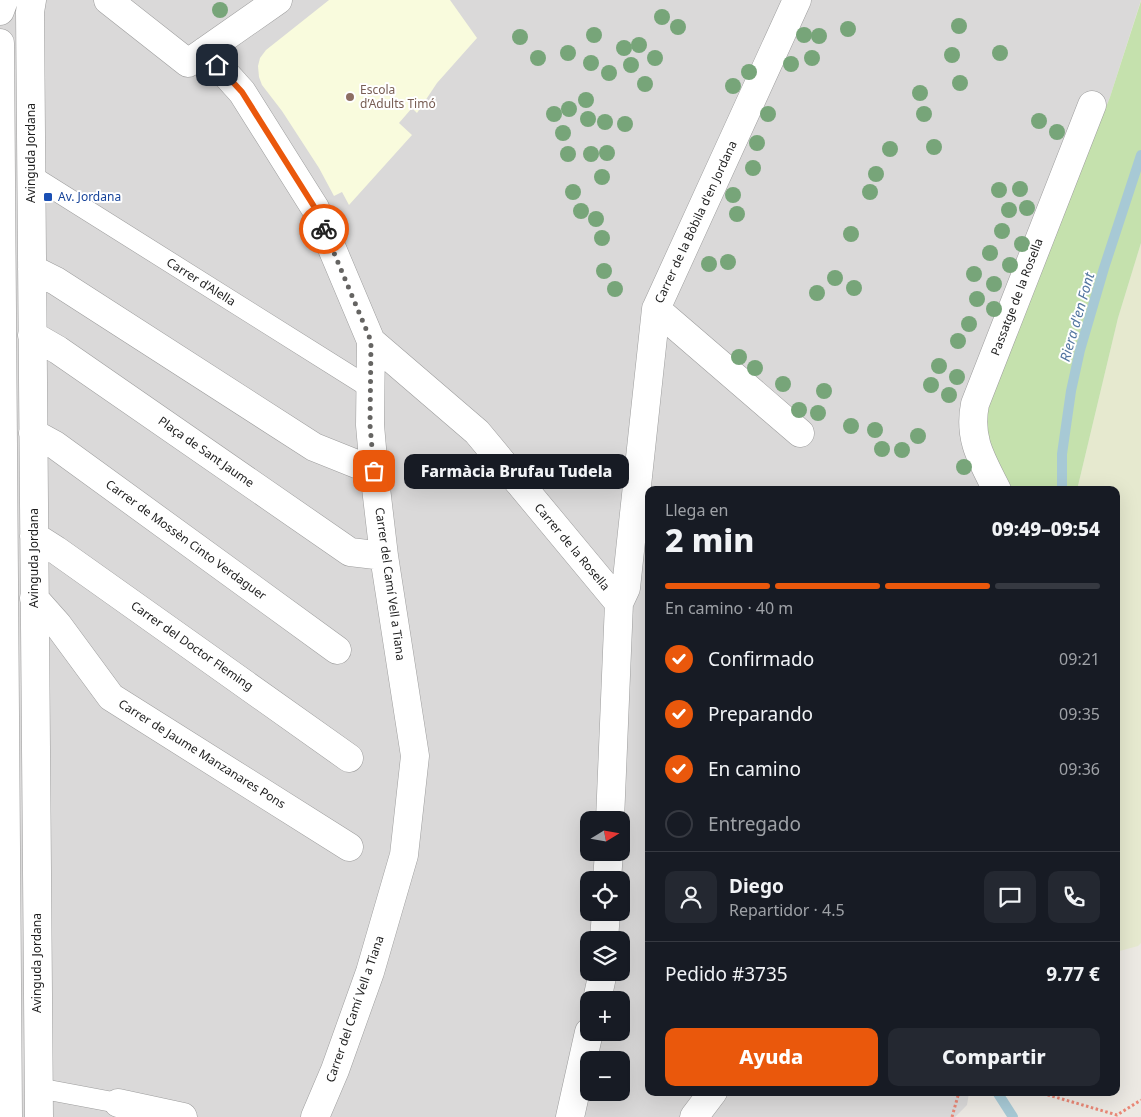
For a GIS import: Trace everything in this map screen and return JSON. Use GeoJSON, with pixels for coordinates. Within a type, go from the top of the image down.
{"type":"FeatureCollection","features":[{"type":"Feature","properties":{"kind":"street"},"geometry":{"type":"LineString","coordinates":[[0,11],[4,0]]}},
{"type":"Feature","properties":{"kind":"street","name":"Avinguda Jordana"},"geometry":{"type":"LineString","coordinates":[[32,0],[30,12],[38,1117]]}},
{"type":"Feature","properties":{"kind":"street"},"geometry":{"type":"LineString","coordinates":[[108,0],[188,64],[278,0]]}},
{"type":"Feature","properties":{"kind":"street","name":"Carrer de la Bòbila d'en Jordana"},"geometry":{"type":"LineString","coordinates":[[619,604],[626,588],[656,309],[797,0]]}},
{"type":"Feature","properties":{"kind":"street"},"geometry":{"type":"LineString","coordinates":[[0,43],[8,1117]]}},
{"type":"Feature","properties":{"kind":"street","name":"Carrer del Camí Vell a Tiana"},"geometry":{"type":"LineString","coordinates":[[205,51],[242,92],[315,208],[371,341],[370,425],[374,471],[384,556],[414,756],[404,855],[370,972],[335,1070],[315,1117]]}},
{"type":"Feature","properties":{"kind":"street","name":"Passatge de la Rosella"},"geometry":{"type":"LineString","coordinates":[[995,486],[974,441],[972,416],[975,404],[1092,105]]}},
{"type":"Feature","properties":{"kind":"street","name":"Carrer d'Alella"},"geometry":{"type":"LineString","coordinates":[[31,175],[370,388]]}},
{"type":"Feature","properties":{"kind":"street"},"geometry":{"type":"LineString","coordinates":[[32,269],[56,281],[314,447],[374,471]]}},
{"type":"Feature","properties":{"kind":"street"},"geometry":{"type":"LineString","coordinates":[[656,309],[800,433]]}},
{"type":"Feature","properties":{"kind":"street","name":"Plaça de Sant Jaume"},"geometry":{"type":"LineString","coordinates":[[32,335],[58,350],[350,552],[384,556]]}},
{"type":"Feature","properties":{"kind":"street","name":"Carrer de la Rosella"},"geometry":{"type":"LineString","coordinates":[[371,341],[477,432],[619,604]]}},
{"type":"Feature","properties":{"kind":"street","name":"Carrer de Mossèn Cinto Verdaguer"},"geometry":{"type":"LineString","coordinates":[[33,433],[55,445],[337,650]]}},
{"type":"Feature","properties":{"kind":"street","name":"Carrer del Doctor Fleming"},"geometry":{"type":"LineString","coordinates":[[34,536],[349,758]]}},
{"type":"Feature","properties":{"kind":"street","name":"Carrer de Jaume Manzanares Pons"},"geometry":{"type":"LineString","coordinates":[[34,598],[58,625],[111,697],[349,847]]}},
{"type":"Feature","properties":{"kind":"street"},"geometry":{"type":"LineString","coordinates":[[610,811],[619,604]]}},
{"type":"Feature","properties":{"kind":"street"},"geometry":{"type":"LineString","coordinates":[[570,1117],[588,1041]]}},
{"type":"Feature","properties":{"kind":"street"},"geometry":{"type":"LineString","coordinates":[[38,1088],[183,1117]]}},
{"type":"Feature","properties":{"kind":"street"},"geometry":{"type":"LineString","coordinates":[[694,1117],[710,1096]]}},
{"type":"Feature","properties":{"kind":"path"},"geometry":{"type":"LineString","coordinates":[[952,1117],[958,1096]]}},
{"type":"Feature","properties":{"kind":"path"},"geometry":{"type":"LineString","coordinates":[[1051,1096],[1117,1116],[1141,1100]]}},
{"type":"Feature","properties":{"kind":"shaded area"},"geometry":{"type":"Polygon","coordinates":[[[0,0],[1141,0],[1110,97],[992,396],[1006,478],[1009,486],[645,486],[645,1096],[968,1096],[967,1105],[955,1117],[0,1117],[0,0]]]}},
{"type":"Feature","properties":{"kind":"shaded area","name":"Escola d’Adults Timó"},"geometry":{"type":"Polygon","coordinates":[[[329,0],[450,0],[477,38],[437,83],[417,113],[412,108],[399,123],[412,135],[349,205],[342,192],[334,196],[319,168],[282,111],[262,85],[259,77],[258,66],[260,58],[266,50],[329,0]]]}},
{"type":"Feature","properties":{"kind":"shaded area"},"geometry":{"type":"Polygon","coordinates":[[[1141,243],[1141,943],[1138,946],[1120,951],[1120,486],[1078,486],[1118,318],[1141,243]]]}},
{"type":"Feature","properties":{"kind":"green space"},"geometry":{"type":"Polygon","coordinates":[[[1141,1],[1141,243],[1118,318],[1078,486],[1009,486],[988,446],[985,420],[992,396],[1110,97],[1141,1]]]}},
{"type":"Feature","properties":{"kind":"waterway","name":"Riera d'en Font"},"geometry":{"type":"LineString","coordinates":[[1062,486],[1062,454],[1071,391],[1080,350],[1104,268],[1141,155]]}},
{"type":"Feature","properties":{"kind":"waterway","name":"Riera d'en Font"},"geometry":{"type":"LineString","coordinates":[[1000,1096],[1013,1117]]}},
{"type":"Feature","properties":{"kind":"way so far"},"geometry":{"type":"LineString","coordinates":[[324,229],[371,341],[370,425],[374,471]]}},
{"type":"Feature","properties":{"kind":"place","name":"Escola d’Adults Timó"},"geometry":{"type":"Point","coordinates":[350,97]}},
{"type":"Feature","properties":{"kind":"place","name":"Av. Jordana"},"geometry":{"type":"Point","coordinates":[48,197]}},
{"type":"Feature","properties":{"kind":"place","name":"Farmàcia Brufau Tudela"},"geometry":{"type":"Point","coordinates":[374,471]}},
{"type":"Feature","properties":{"kind":"route"},"geometry":{"type":"LineString","coordinates":[[217,65],[242,92],[315,208],[324,229]]}}]}
